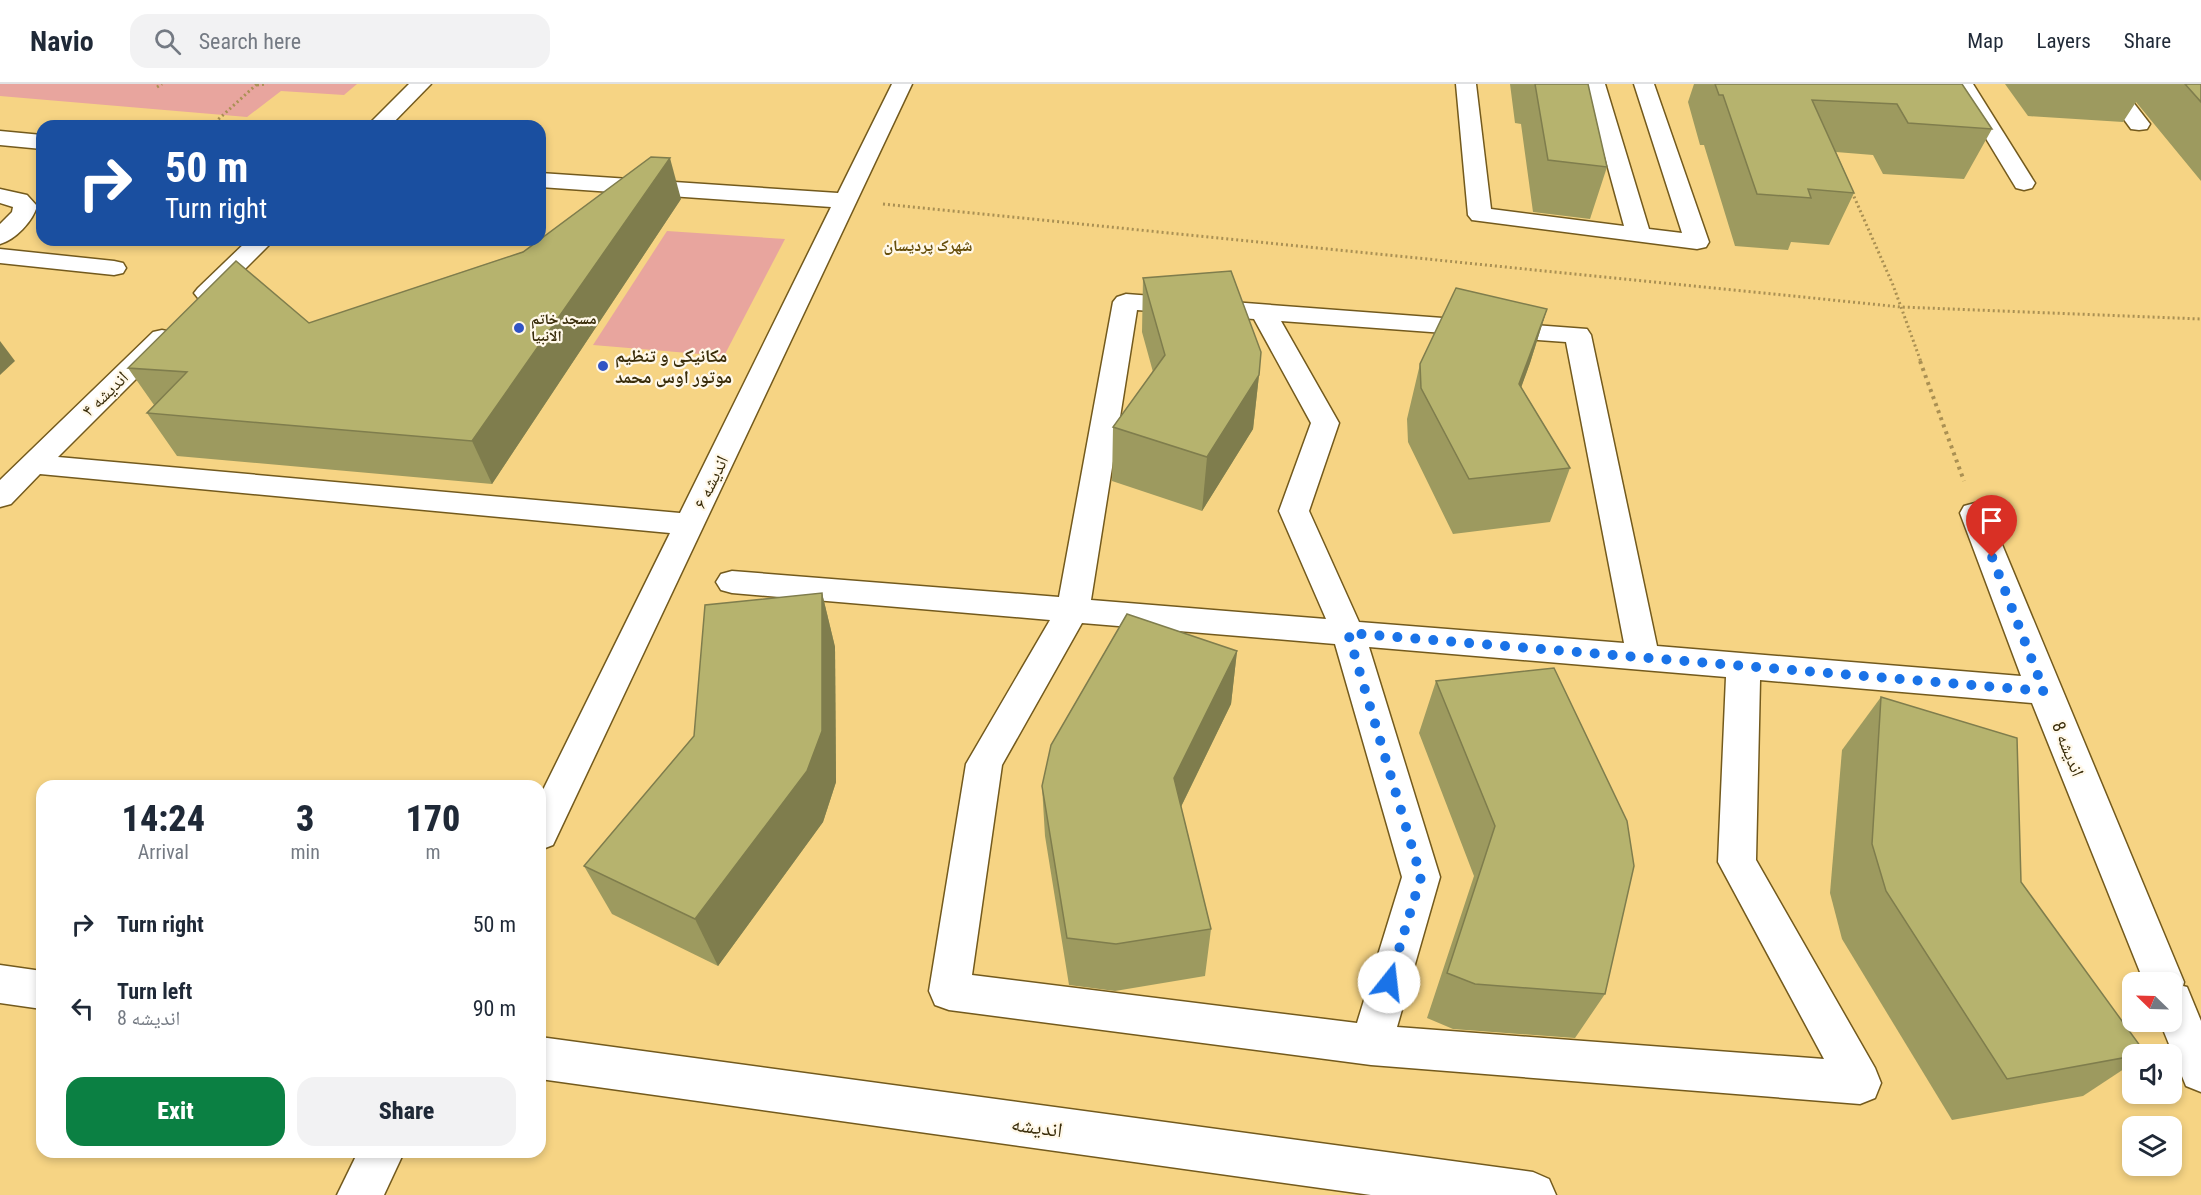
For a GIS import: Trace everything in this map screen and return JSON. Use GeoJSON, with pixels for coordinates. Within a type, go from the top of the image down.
{"type":"FeatureCollection","features":[{"type":"Feature","properties":{"kind":"street"},"geometry":{"type":"LineString","coordinates":[[384,120],[421,84]]}},
{"type":"Feature","properties":{"kind":"street","name":"اندیشه ۶"},"geometry":{"type":"LineString","coordinates":[[546,822],[902,84]]}},
{"type":"Feature","properties":{"kind":"street"},"geometry":{"type":"LineString","coordinates":[[1466,84],[1480,215],[1697,242],[1644,84]]}},
{"type":"Feature","properties":{"kind":"street"},"geometry":{"type":"LineString","coordinates":[[1595,84],[1640,235]]}},
{"type":"Feature","properties":{"kind":"street"},"geometry":{"type":"LineString","coordinates":[[1963,84],[2024,183]]}},
{"type":"Feature","properties":{"kind":"street"},"geometry":{"type":"LineString","coordinates":[[2108,84],[2139,124]]}},
{"type":"Feature","properties":{"kind":"street"},"geometry":{"type":"LineString","coordinates":[[0,138],[36,141]]}},
{"type":"Feature","properties":{"kind":"street"},"geometry":{"type":"LineString","coordinates":[[546,180],[847,201]]}},
{"type":"Feature","properties":{"kind":"street"},"geometry":{"type":"LineString","coordinates":[[0,196],[19,200],[25,206],[23,214],[0,237]]}},
{"type":"Feature","properties":{"kind":"street","name":"انديشه ۴"},"geometry":{"type":"LineString","coordinates":[[0,496],[256,246]]}},
{"type":"Feature","properties":{"kind":"street"},"geometry":{"type":"LineString","coordinates":[[0,256],[114,268]]}},
{"type":"Feature","properties":{"kind":"street"},"geometry":{"type":"LineString","coordinates":[[1643,658],[1578,335],[1126,302],[1073,610],[984,764],[949,991],[1371,1045],[1860,1083],[1737,862],[1743,666]]}},
{"type":"Feature","properties":{"kind":"street"},"geometry":{"type":"LineString","coordinates":[[1262,311],[1325,423],[1293,511],[1348,633],[1421,877],[1371,1045]]}},
{"type":"Feature","properties":{"kind":"street"},"geometry":{"type":"LineString","coordinates":[[33,465],[690,524]]}},
{"type":"Feature","properties":{"kind":"street","name":"اندیشه 8"},"geometry":{"type":"LineString","coordinates":[[1975,513],[2044,691],[2160,972]]}},
{"type":"Feature","properties":{"kind":"street"},"geometry":{"type":"LineString","coordinates":[[732,582],[2044,691]]}},
{"type":"Feature","properties":{"kind":"street"},"geometry":{"type":"LineString","coordinates":[[0,984],[36,989]]}},
{"type":"Feature","properties":{"kind":"street"},"geometry":{"type":"LineString","coordinates":[[2182,1025],[2201,1071]]}},
{"type":"Feature","properties":{"kind":"street","name":"انديشه"},"geometry":{"type":"LineString","coordinates":[[546,1059],[1447,1189],[1533,1195]]}},
{"type":"Feature","properties":{"kind":"street"},"geometry":{"type":"LineString","coordinates":[[360,1195],[379,1158]]}},
{"type":"Feature","properties":{"kind":"path"},"geometry":{"type":"LineString","coordinates":[[157,87],[162,84]]}},
{"type":"Feature","properties":{"kind":"path"},"geometry":{"type":"LineString","coordinates":[[218,120],[257,84],[267,84]]}},
{"type":"Feature","properties":{"kind":"path"},"geometry":{"type":"LineString","coordinates":[[1852,192],[1901,307],[1975,513]]}},
{"type":"Feature","properties":{"kind":"path"},"geometry":{"type":"LineString","coordinates":[[847,201],[1901,307],[2201,319]]}},
{"type":"Feature","properties":{"kind":"shaded area"},"geometry":{"type":"Polygon","coordinates":[[[0,84],[357,84],[344,95],[281,91],[247,117],[0,96],[0,84]]]}},
{"type":"Feature","properties":{"kind":"shaded area"},"geometry":{"type":"Polygon","coordinates":[[[667,231],[785,239],[724,356],[593,345],[667,231]]]}},
{"type":"Feature","properties":{"kind":"building"},"geometry":{"type":"Polygon","coordinates":[[[1535,84],[1588,84],[1607,167],[1548,160],[1535,84]]]}},
{"type":"Feature","properties":{"kind":"building"},"geometry":{"type":"Polygon","coordinates":[[[1715,84],[1962,84],[1992,129],[1908,123],[1897,104],[1812,100],[1854,193],[1808,189],[1811,198],[1757,194],[1723,95],[1719,95],[1715,84]]]}},
{"type":"Feature","properties":{"kind":"building"},"geometry":{"type":"Polygon","coordinates":[[[2185,84],[2201,84],[2201,102],[2185,84]]]}},
{"type":"Feature","properties":{"kind":"building"},"geometry":{"type":"Polygon","coordinates":[[[651,157],[670,158],[472,441],[147,413],[187,372],[128,368],[236,261],[309,323],[523,252],[531,246],[546,246],[546,235],[651,157]]]}},
{"type":"Feature","properties":{"kind":"building"},"geometry":{"type":"Polygon","coordinates":[[[1231,271],[1261,352],[1259,375],[1207,457],[1113,427],[1165,355],[1143,278],[1231,271]]]}},
{"type":"Feature","properties":{"kind":"building"},"geometry":{"type":"Polygon","coordinates":[[[1456,288],[1547,309],[1519,384],[1570,468],[1469,479],[1421,388],[1420,364],[1456,288]]]}},
{"type":"Feature","properties":{"kind":"building"},"geometry":{"type":"Polygon","coordinates":[[[822,593],[822,731],[807,771],[695,919],[584,866],[694,736],[705,605],[822,593]]]}},
{"type":"Feature","properties":{"kind":"building"},"geometry":{"type":"Polygon","coordinates":[[[1127,614],[1237,651],[1174,778],[1211,929],[1116,944],[1067,938],[1042,786],[1051,745],[1127,614]]]}},
{"type":"Feature","properties":{"kind":"building"},"geometry":{"type":"Polygon","coordinates":[[[1554,668],[1627,821],[1634,866],[1605,994],[1475,984],[1447,973],[1495,826],[1436,681],[1554,668]]]}},
{"type":"Feature","properties":{"kind":"building"},"geometry":{"type":"Polygon","coordinates":[[[1881,697],[2017,738],[2021,882],[2122,1021],[2122,1032],[2130,1032],[2139,1044],[2122,1044],[2122,1058],[2007,1079],[1886,891],[1872,844],[1881,697]]]}},
{"type":"Feature","properties":{"kind":"place","name":"مسجد خاتم الانبیا"},"geometry":{"type":"Point","coordinates":[519,328]}},
{"type":"Feature","properties":{"kind":"place","name":"مکانیکی و تنظیم موتور اوس محمد"},"geometry":{"type":"Point","coordinates":[603,366]}},
{"type":"Feature","properties":{"kind":"district","name":"شهرک پردیسان"},"geometry":{"type":"Point","coordinates":[928,245]}},
{"type":"Feature","properties":{"kind":"route"},"geometry":{"type":"LineString","coordinates":[[1389,982],[1421,877],[1348,633],[2044,691],[1992,557]]}}]}
